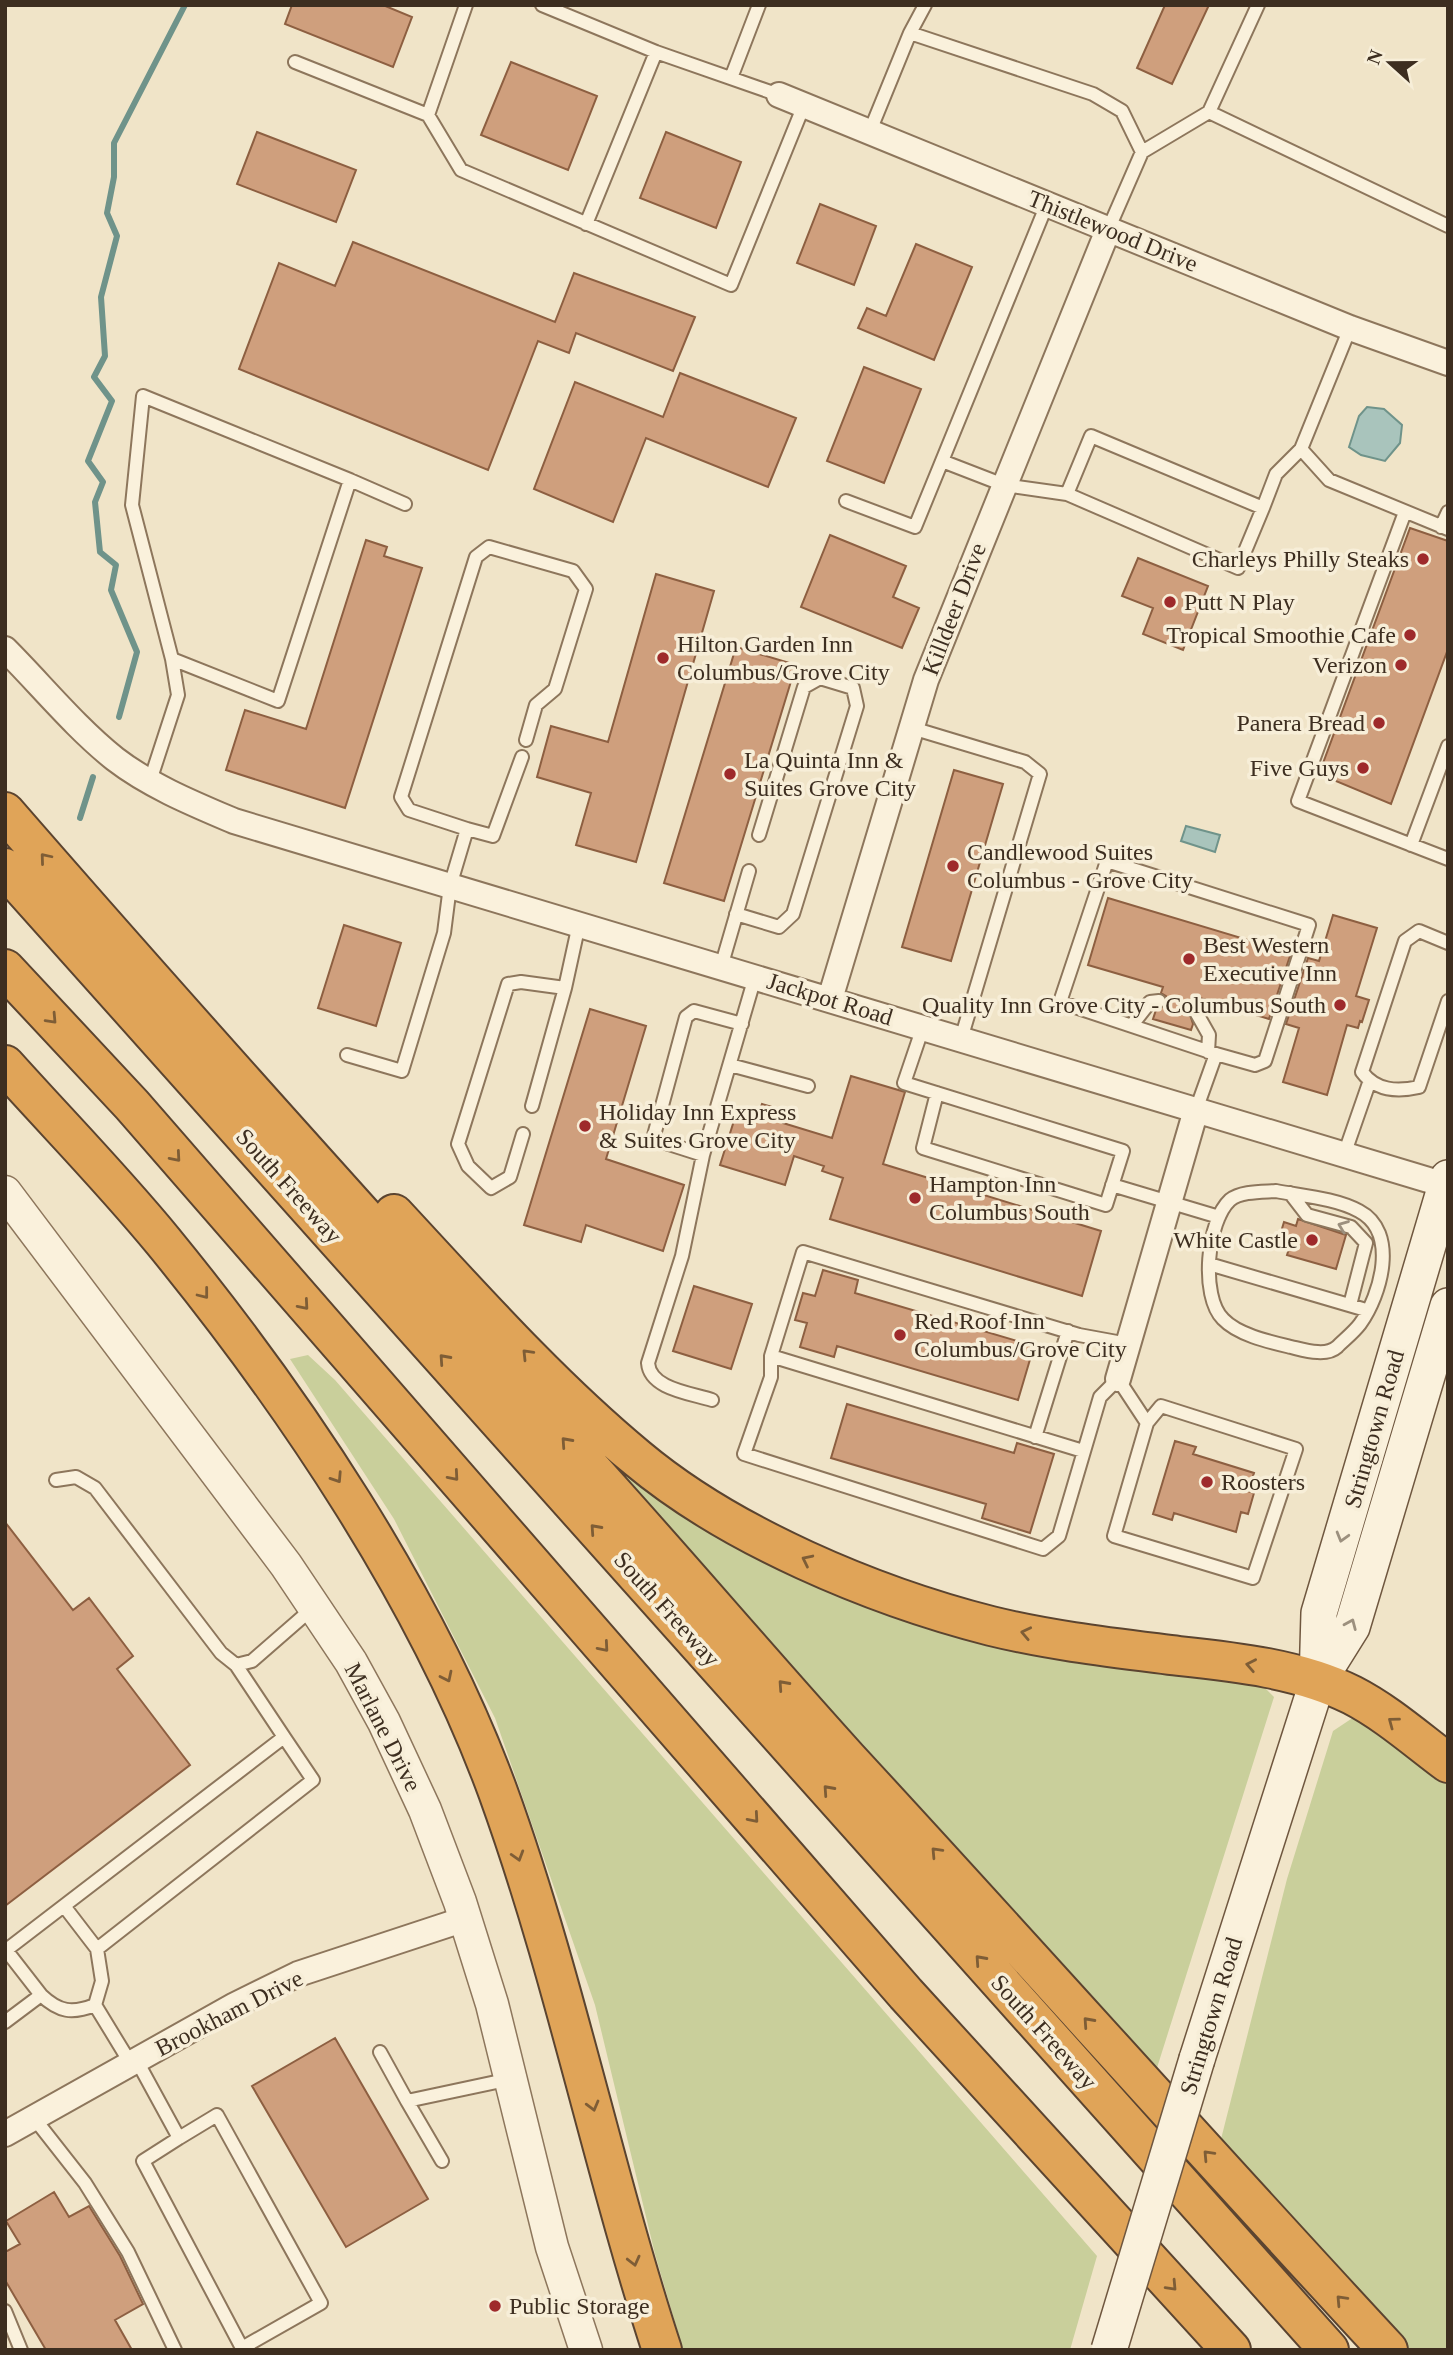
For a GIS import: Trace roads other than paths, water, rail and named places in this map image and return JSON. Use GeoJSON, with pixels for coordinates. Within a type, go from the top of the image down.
{"type":"FeatureCollection","features":[{"type":"Feature","properties":{"kind":"highway"},"geometry":{"type":"LineString","coordinates":[[5,811],[84,904],[847,1757],[964,1882],[1198,2144],[1388,2350]]}},
{"type":"Feature","properties":{"kind":"highway","name":"South Freeway"},"geometry":{"type":"LineString","coordinates":[[5,868],[1329,2350]]}},
{"type":"Feature","properties":{"kind":"highway"},"geometry":{"type":"LineString","coordinates":[[84,904],[135,936],[561,1389],[638,1459],[704,1507],[869,1588],[938,1611],[1041,1636],[1252,1664],[1351,1694],[1383,1714],[1448,1763]]}},
{"type":"Feature","properties":{"kind":"highway"},"geometry":{"type":"LineString","coordinates":[[5,969],[132,1105],[906,1994],[1231,2350]]}},
{"type":"Feature","properties":{"kind":"highway"},"geometry":{"type":"LineString","coordinates":[[5,1037],[132,1186],[162,1240]]}},
{"type":"Feature","properties":{"kind":"highway"},"geometry":{"type":"LineString","coordinates":[[5,1066],[162,1240],[257,1362],[340,1482],[417,1617],[459,1702],[502,1804],[575,2040],[638,2277],[662,2350]]}},
{"type":"Feature","properties":{"kind":"main road","name":"Stringtown Road"},"geometry":{"type":"LineString","coordinates":[[1317,1683],[1319,1614],[1447,1184]]}},
{"type":"Feature","properties":{"kind":"main road"},"geometry":{"type":"LineString","coordinates":[[1399,1469],[1393,1427],[1448,1245]]}},
{"type":"Feature","properties":{"kind":"main road","name":"Stringtown Road"},"geometry":{"type":"LineString","coordinates":[[1109,2350],[1197,2059],[1317,1683],[1352,1627],[1448,1306]]}},
{"type":"Feature","properties":{"kind":"street","name":"Thistlewood Drive"},"geometry":{"type":"LineString","coordinates":[[779,95],[1350,328],[1448,363]]}},
{"type":"Feature","properties":{"kind":"street","name":"Killdeer Drive"},"geometry":{"type":"LineString","coordinates":[[830,999],[912,728],[951,612],[1108,230]]}},
{"type":"Feature","properties":{"kind":"street","name":"Jackpot Road"},"geometry":{"type":"LineString","coordinates":[[5,649],[81,728],[116,760],[150,780],[234,821],[1447,1184]]}},
{"type":"Feature","properties":{"kind":"street"},"geometry":{"type":"LineString","coordinates":[[1118,1379],[1196,1110]]}},
{"type":"Feature","properties":{"kind":"street","name":"Marlane Drive"},"geometry":{"type":"LineString","coordinates":[[5,1192],[314,1607],[351,1662],[384,1722],[425,1810],[465,1919],[492,2004],[552,2247],[586,2350]]}},
{"type":"Feature","properties":{"kind":"street","name":"Brookham Drive"},"geometry":{"type":"LineString","coordinates":[[5,2134],[235,2005],[298,1974],[465,1919]]}},
{"type":"Feature","properties":{"kind":"lane"},"geometry":{"type":"LineString","coordinates":[[428,115],[466,5]]}},
{"type":"Feature","properties":{"kind":"lane"},"geometry":{"type":"LineString","coordinates":[[542,5],[656,52],[779,95]]}},
{"type":"Feature","properties":{"kind":"lane"},"geometry":{"type":"LineString","coordinates":[[731,78],[759,5]]}},
{"type":"Feature","properties":{"kind":"lane"},"geometry":{"type":"LineString","coordinates":[[870,131],[910,33],[926,5]]}},
{"type":"Feature","properties":{"kind":"lane"},"geometry":{"type":"LineString","coordinates":[[1108,230],[1142,152],[1209,112],[1258,5]]}},
{"type":"Feature","properties":{"kind":"lane"},"geometry":{"type":"LineString","coordinates":[[910,33],[1093,94],[1122,111],[1142,152]]}},
{"type":"Feature","properties":{"kind":"lane"},"geometry":{"type":"LineString","coordinates":[[586,223],[656,52]]}},
{"type":"Feature","properties":{"kind":"lane"},"geometry":{"type":"LineString","coordinates":[[295,62],[428,115],[461,170],[731,285],[804,104]]}},
{"type":"Feature","properties":{"kind":"lane"},"geometry":{"type":"LineString","coordinates":[[1209,112],[1448,226]]}},
{"type":"Feature","properties":{"kind":"lane"},"geometry":{"type":"LineString","coordinates":[[846,501],[915,527],[1047,204]]}},
{"type":"Feature","properties":{"kind":"lane"},"geometry":{"type":"LineString","coordinates":[[942,461],[1004,485],[1067,494],[1238,568],[1276,474],[1301,449],[1350,328]]}},
{"type":"Feature","properties":{"kind":"lane"},"geometry":{"type":"LineString","coordinates":[[150,780],[178,695],[172,659],[132,505],[143,396],[405,504]]}},
{"type":"Feature","properties":{"kind":"lane"},"geometry":{"type":"LineString","coordinates":[[1067,494],[1091,436],[1263,508]]}},
{"type":"Feature","properties":{"kind":"lane"},"geometry":{"type":"LineString","coordinates":[[1301,449],[1329,480],[1445,528],[1448,512]]}},
{"type":"Feature","properties":{"kind":"lane"},"geometry":{"type":"LineString","coordinates":[[172,659],[278,701],[350,480]]}},
{"type":"Feature","properties":{"kind":"lane"},"geometry":{"type":"LineString","coordinates":[[1405,512],[1298,801],[1448,859]]}},
{"type":"Feature","properties":{"kind":"lane"},"geometry":{"type":"LineString","coordinates":[[522,757],[493,836],[409,810],[401,797],[476,557],[489,547],[573,571],[586,589],[555,689],[536,705],[526,740]]}},
{"type":"Feature","properties":{"kind":"lane"},"geometry":{"type":"LineString","coordinates":[[736,914],[779,927],[793,914],[857,706],[853,688],[820,678],[804,687],[759,835]]}},
{"type":"Feature","properties":{"kind":"lane"},"geometry":{"type":"LineString","coordinates":[[912,728],[1025,762],[1040,774],[961,1039]]}},
{"type":"Feature","properties":{"kind":"lane"},"geometry":{"type":"LineString","coordinates":[[1411,845],[1448,746]]}},
{"type":"Feature","properties":{"kind":"lane"},"geometry":{"type":"LineString","coordinates":[[347,1055],[402,1071],[444,933],[450,886],[467,829]]}},
{"type":"Feature","properties":{"kind":"lane"},"geometry":{"type":"LineString","coordinates":[[1107,860],[1308,925],[1265,1061],[1255,1065],[1132,1025],[1060,1002],[1107,860]]}},
{"type":"Feature","properties":{"kind":"lane"},"geometry":{"type":"LineString","coordinates":[[722,967],[749,871]]}},
{"type":"Feature","properties":{"kind":"lane"},"geometry":{"type":"LineString","coordinates":[[533,1106],[579,925]]}},
{"type":"Feature","properties":{"kind":"lane"},"geometry":{"type":"LineString","coordinates":[[1448,943],[1419,931],[1405,941],[1362,1072],[1369,1083],[1397,1092],[1419,1087],[1448,1001]]}},
{"type":"Feature","properties":{"kind":"lane"},"geometry":{"type":"LineString","coordinates":[[712,1400],[656,1382],[649,1373],[648,1363],[682,1256],[702,1155],[755,977]]}},
{"type":"Feature","properties":{"kind":"lane"},"geometry":{"type":"LineString","coordinates":[[523,1135],[510,1177],[491,1188],[468,1166],[458,1144],[508,984],[521,982],[565,988]]}},
{"type":"Feature","properties":{"kind":"lane"},"geometry":{"type":"LineString","coordinates":[[1132,1025],[1150,1002],[1159,1001]]}},
{"type":"Feature","properties":{"kind":"lane"},"geometry":{"type":"LineString","coordinates":[[702,1155],[653,1139],[686,1017],[694,1011],[742,1024]]}},
{"type":"Feature","properties":{"kind":"lane"},"geometry":{"type":"LineString","coordinates":[[1196,1012],[1209,1035],[1212,1053],[1196,1110]]}},
{"type":"Feature","properties":{"kind":"lane"},"geometry":{"type":"LineString","coordinates":[[923,1027],[904,1083],[1123,1151],[1106,1205],[923,1148],[937,1094]]}},
{"type":"Feature","properties":{"kind":"lane"},"geometry":{"type":"LineString","coordinates":[[730,1065],[808,1086]]}},
{"type":"Feature","properties":{"kind":"lane"},"geometry":{"type":"LineString","coordinates":[[1344,1155],[1369,1083]]}},
{"type":"Feature","properties":{"kind":"lane"},"geometry":{"type":"LineString","coordinates":[[1112,1185],[1219,1217]]}},
{"type":"Feature","properties":{"kind":"lane"},"geometry":{"type":"LineString","coordinates":[[1250,1193],[1290,1193],[1358,1210],[1372,1221],[1381,1234],[1384,1251],[1377,1286],[1360,1324],[1333,1350],[1312,1352],[1273,1342],[1223,1320],[1210,1301],[1207,1276],[1209,1264],[1219,1217],[1231,1200],[1250,1193]]}},
{"type":"Feature","properties":{"kind":"lane"},"geometry":{"type":"LineString","coordinates":[[1290,1193],[1307,1216],[1351,1227],[1366,1243],[1350,1304]]}},
{"type":"Feature","properties":{"kind":"lane"},"geometry":{"type":"LineString","coordinates":[[1128,1344],[1068,1331],[803,1252],[771,1356],[771,1377],[744,1454],[1043,1549],[1059,1536],[1100,1397],[1118,1379],[1147,1423],[1114,1536],[1253,1578],[1296,1449],[1161,1406],[1147,1423]]}},
{"type":"Feature","properties":{"kind":"lane"},"geometry":{"type":"LineString","coordinates":[[1209,1264],[1366,1310]]}},
{"type":"Feature","properties":{"kind":"lane"},"geometry":{"type":"LineString","coordinates":[[1035,1437],[1068,1331]]}},
{"type":"Feature","properties":{"kind":"lane"},"geometry":{"type":"LineString","coordinates":[[771,1356],[1083,1451]]}},
{"type":"Feature","properties":{"kind":"lane"},"geometry":{"type":"LineString","coordinates":[[55,1480],[76,1477],[95,1488],[221,1653],[236,1665],[313,1780],[97,1949]]}},
{"type":"Feature","properties":{"kind":"lane"},"geometry":{"type":"LineString","coordinates":[[236,1665],[252,1661],[314,1607]]}},
{"type":"Feature","properties":{"kind":"lane"},"geometry":{"type":"LineString","coordinates":[[64,1906],[97,1949],[103,1981],[95,2005],[78,2012],[56,2009],[41,1995],[6,1951],[64,1906],[284,1737]]}},
{"type":"Feature","properties":{"kind":"lane"},"geometry":{"type":"LineString","coordinates":[[5,2022],[41,1995]]}},
{"type":"Feature","properties":{"kind":"lane"},"geometry":{"type":"LineString","coordinates":[[95,2005],[134,2062],[179,2138]]}},
{"type":"Feature","properties":{"kind":"lane"},"geometry":{"type":"LineString","coordinates":[[380,2052],[442,2161]]}},
{"type":"Feature","properties":{"kind":"lane"},"geometry":{"type":"LineString","coordinates":[[407,2101],[511,2078]]}},
{"type":"Feature","properties":{"kind":"lane"},"geometry":{"type":"LineString","coordinates":[[217,2115],[321,2303],[242,2348],[143,2161],[179,2138],[217,2115]]}},
{"type":"Feature","properties":{"kind":"lane"},"geometry":{"type":"LineString","coordinates":[[34,2118],[85,2183],[121,2241],[175,2350]]}},
{"type":"Feature","properties":{"kind":"lane"},"geometry":{"type":"LineString","coordinates":[[5,2311],[22,2350]]}},
{"type":"Feature","properties":{"kind":"water"},"geometry":{"type":"Polygon","coordinates":[[[1367,407],[1384,409],[1402,425],[1400,443],[1385,461],[1361,455],[1349,447],[1359,416],[1367,407]]]}},
{"type":"Feature","properties":{"kind":"water"},"geometry":{"type":"Polygon","coordinates":[[[1186,826],[1220,835],[1215,852],[1181,841],[1186,826]]]}},
{"type":"Feature","properties":{"kind":"waterway"},"geometry":{"type":"LineString","coordinates":[[119,717],[137,652],[111,590],[116,565],[100,552],[95,502],[103,482],[88,461],[112,401],[94,377],[105,356],[101,297],[117,236],[107,213],[114,177],[114,143],[185,5]]}},
{"type":"Feature","properties":{"kind":"waterway"},"geometry":{"type":"LineString","coordinates":[[80,818],[93,777]]}},
{"type":"Feature","properties":{"kind":"place","name":"Charleys Philly Steaks"},"geometry":{"type":"Point","coordinates":[1423,559]}},
{"type":"Feature","properties":{"kind":"place","name":"Putt N Play"},"geometry":{"type":"Point","coordinates":[1170,602]}},
{"type":"Feature","properties":{"kind":"place","name":"Tropical Smoothie Cafe"},"geometry":{"type":"Point","coordinates":[1410,635]}},
{"type":"Feature","properties":{"kind":"place","name":"Hilton Garden Inn Columbus/Grove City"},"geometry":{"type":"Point","coordinates":[663,658]}},
{"type":"Feature","properties":{"kind":"place","name":"Verizon"},"geometry":{"type":"Point","coordinates":[1401,665]}},
{"type":"Feature","properties":{"kind":"place","name":"Panera Bread"},"geometry":{"type":"Point","coordinates":[1379,723]}},
{"type":"Feature","properties":{"kind":"place","name":"Five Guys"},"geometry":{"type":"Point","coordinates":[1363,768]}},
{"type":"Feature","properties":{"kind":"place","name":"La Quinta Inn & Suites Grove City"},"geometry":{"type":"Point","coordinates":[730,774]}},
{"type":"Feature","properties":{"kind":"place","name":"Candlewood Suites Columbus - Grove City"},"geometry":{"type":"Point","coordinates":[953,866]}},
{"type":"Feature","properties":{"kind":"place","name":"Best Western Executive Inn"},"geometry":{"type":"Point","coordinates":[1189,959]}},
{"type":"Feature","properties":{"kind":"place","name":"Quality Inn Grove City - Columbus South"},"geometry":{"type":"Point","coordinates":[1340,1005]}},
{"type":"Feature","properties":{"kind":"place","name":"Holiday Inn Express & Suites Grove City"},"geometry":{"type":"Point","coordinates":[585,1126]}},
{"type":"Feature","properties":{"kind":"place","name":"Hampton Inn Columbus South"},"geometry":{"type":"Point","coordinates":[915,1198]}},
{"type":"Feature","properties":{"kind":"place","name":"White Castle"},"geometry":{"type":"Point","coordinates":[1312,1240]}},
{"type":"Feature","properties":{"kind":"place","name":"Red Roof Inn Columbus/Grove City"},"geometry":{"type":"Point","coordinates":[900,1335]}},
{"type":"Feature","properties":{"kind":"place","name":"Roosters"},"geometry":{"type":"Point","coordinates":[1207,1482]}},
{"type":"Feature","properties":{"kind":"place","name":"Public Storage"},"geometry":{"type":"Point","coordinates":[495,2306]}}]}
